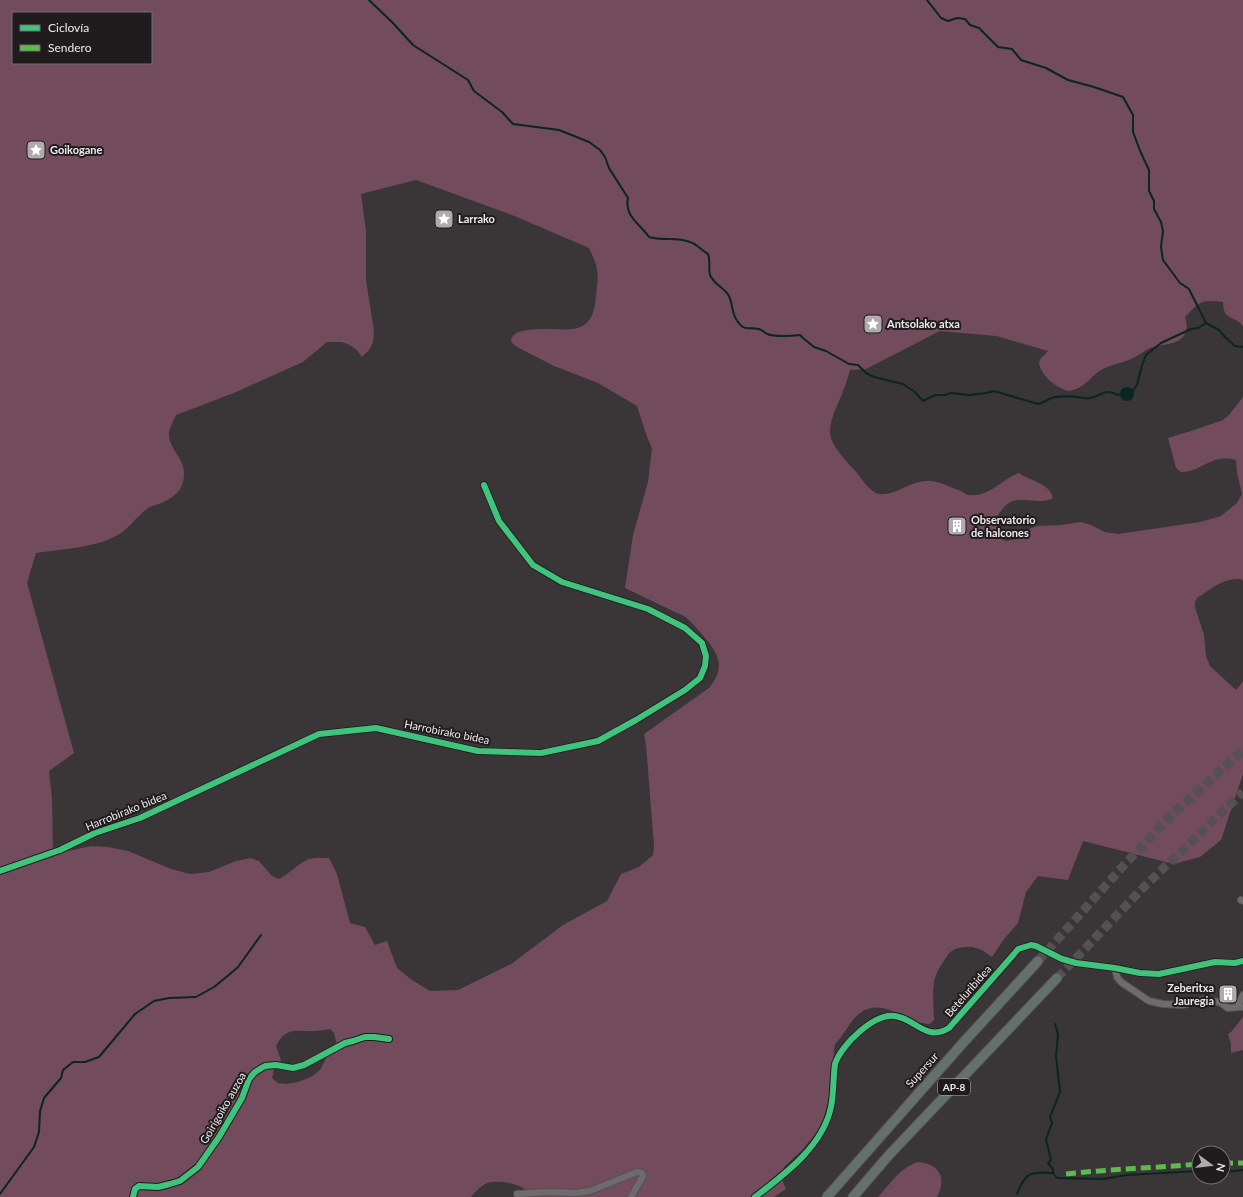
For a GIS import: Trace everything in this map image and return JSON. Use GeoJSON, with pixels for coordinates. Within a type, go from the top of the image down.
{"type":"FeatureCollection","features":[{"type":"Feature","properties":{"kind":"highway","name":"Supersur"},"geometry":{"type":"LineString","coordinates":[[827,1197],[957,1050],[1038,962]]}},
{"type":"Feature","properties":{"kind":"highway","name":"AP-8"},"geometry":{"type":"LineString","coordinates":[[853,1197],[889,1155],[1057,978]]}},
{"type":"Feature","properties":{"kind":"street","name":"Harrobirako bidea"},"geometry":{"type":"LineString","coordinates":[[0,871],[60,850],[95,833],[140,818],[319,734],[376,728],[478,751],[541,753],[598,741],[685,690],[700,678],[706,666],[706,656],[702,643],[685,628],[648,609],[562,582],[533,565],[499,521],[484,485]]}},
{"type":"Feature","properties":{"kind":"street","name":"Beteluribidea"},"geometry":{"type":"LineString","coordinates":[[755,1197],[778,1179],[806,1152],[821,1134],[831,1107],[837,1057],[858,1032],[874,1022],[886,1017],[894,1016],[902,1018],[925,1031],[935,1033],[943,1032],[949,1028],[1018,949],[1031,945],[1062,959],[1076,963],[1140,973],[1159,974],[1215,962],[1235,963],[1243,961]]}},
{"type":"Feature","properties":{"kind":"street"},"geometry":{"type":"LineString","coordinates":[[1115,968],[1117,977],[1122,982],[1149,1000],[1163,1004],[1183,1005],[1202,1000],[1220,1002],[1228,1008],[1241,1007],[1239,1003],[1243,994]]}},
{"type":"Feature","properties":{"kind":"street","name":"Goirigoiko auzoa"},"geometry":{"type":"LineString","coordinates":[[134,1197],[135,1189],[139,1186],[158,1187],[180,1181],[198,1167],[219,1137],[242,1098],[249,1079],[255,1072],[266,1066],[276,1065],[293,1068],[304,1065],[345,1043],[365,1038],[389,1039]]}},
{"type":"Feature","properties":{"kind":"street"},"geometry":{"type":"LineString","coordinates":[[517,1194],[548,1192],[576,1193],[590,1191],[637,1172],[642,1173],[643,1176],[641,1181],[631,1197]]}},
{"type":"Feature","properties":{"kind":"shaded area"},"geometry":{"type":"Polygon","coordinates":[[[0,0],[1243,0],[1243,326],[1227,315],[1223,308],[1223,302],[1205,301],[1197,305],[1185,317],[1187,325],[1186,331],[1184,336],[1179,340],[1150,348],[1128,360],[1105,368],[1085,384],[1069,391],[1064,390],[1054,384],[1042,371],[1039,362],[1048,351],[996,336],[940,331],[866,369],[850,370],[831,423],[830,430],[833,443],[844,459],[873,491],[880,494],[891,493],[919,482],[930,481],[944,484],[968,495],[983,494],[1019,473],[1044,486],[1051,493],[1053,498],[1044,501],[1017,500],[1004,507],[995,520],[997,524],[998,538],[1006,541],[1017,539],[1029,529],[1037,526],[1081,522],[1105,532],[1118,534],[1200,522],[1221,516],[1237,503],[1242,494],[1237,473],[1236,460],[1220,459],[1195,469],[1181,472],[1176,468],[1168,438],[1223,420],[1229,415],[1243,397],[1243,581],[1241,579],[1234,579],[1223,582],[1197,598],[1195,602],[1195,607],[1204,635],[1206,656],[1210,666],[1236,690],[1243,681],[1243,774],[1221,840],[1200,857],[1174,864],[1083,841],[1068,880],[1038,876],[1026,892],[1018,923],[1004,939],[992,957],[982,950],[972,947],[955,949],[949,953],[938,970],[934,981],[934,1020],[930,1024],[911,1021],[884,1008],[871,1008],[860,1013],[835,1044],[829,1099],[821,1127],[802,1150],[784,1167],[781,1177],[786,1189],[774,1197],[526,1197],[527,1192],[520,1186],[495,1182],[485,1184],[471,1197],[0,1197],[0,0]],[[416,180],[361,194],[366,231],[366,280],[374,331],[373,342],[370,349],[362,357],[357,350],[348,344],[341,342],[327,342],[303,362],[234,393],[176,415],[169,432],[169,438],[184,468],[184,480],[177,493],[164,502],[148,508],[125,530],[112,538],[91,545],[36,553],[27,583],[74,753],[49,771],[52,798],[53,853],[91,846],[108,847],[128,851],[171,869],[190,874],[209,872],[236,861],[251,858],[259,861],[272,876],[279,879],[309,859],[329,858],[337,874],[350,923],[365,927],[375,945],[387,941],[397,968],[412,980],[430,991],[458,990],[511,964],[563,925],[607,901],[621,874],[639,867],[653,855],[654,846],[644,734],[709,688],[715,679],[719,664],[710,644],[686,617],[625,588],[633,535],[648,482],[652,448],[637,406],[598,383],[554,366],[517,347],[511,342],[512,337],[521,331],[541,329],[574,329],[582,326],[589,320],[594,311],[598,277],[597,269],[589,248],[512,215],[416,180]],[[330,1029],[316,1031],[292,1031],[283,1036],[276,1046],[281,1060],[274,1070],[272,1078],[278,1083],[286,1084],[298,1082],[311,1077],[320,1070],[327,1056],[337,1045],[334,1033],[330,1029]]]}},
{"type":"Feature","properties":{"kind":"shaded area"},"geometry":{"type":"Polygon","coordinates":[[[1127,387],[1132,389],[1134,394],[1132,399],[1127,401],[1122,399],[1120,394],[1122,389],[1127,387]]]}},
{"type":"Feature","properties":{"kind":"shaded area"},"geometry":{"type":"Polygon","coordinates":[[[1243,1017],[1243,1050],[1231,1053],[1231,1044],[1228,1034],[1243,1017]]]}},
{"type":"Feature","properties":{"kind":"shaded area"},"geometry":{"type":"Polygon","coordinates":[[[918,1162],[926,1163],[932,1166],[940,1173],[941,1184],[937,1197],[878,1197],[901,1172],[912,1164],[918,1162]]]}},
{"type":"Feature","properties":{"kind":"waterway"},"geometry":{"type":"LineString","coordinates":[[369,0],[413,45],[468,80],[474,91],[502,112],[513,124],[559,130],[589,142],[600,150],[605,157],[609,168],[628,198],[628,210],[649,237],[659,239],[675,239],[693,243],[708,254],[710,275],[729,296],[734,316],[744,328],[759,329],[774,336],[800,335],[814,347],[826,351],[849,364],[858,365],[866,373],[874,377],[903,384],[915,392],[923,401],[935,395],[945,395],[951,393],[969,395],[994,391],[1038,404],[1058,397],[1072,396],[1088,398],[1106,392],[1118,395],[1121,394]]}},
{"type":"Feature","properties":{"kind":"waterway"},"geometry":{"type":"LineString","coordinates":[[927,0],[941,18],[948,21],[957,18],[965,19],[970,25],[979,28],[998,47],[1012,49],[1021,60],[1046,68],[1068,80],[1123,97],[1133,115],[1133,132],[1149,170],[1149,191],[1154,201],[1154,209],[1161,222],[1163,231],[1161,247],[1163,260],[1180,283],[1189,289],[1206,323],[1219,330],[1235,346],[1243,347]]}},
{"type":"Feature","properties":{"kind":"waterway"},"geometry":{"type":"LineString","coordinates":[[1132,392],[1137,385],[1146,355],[1161,343],[1191,329],[1198,328],[1206,323]]}},
{"type":"Feature","properties":{"kind":"waterway"},"geometry":{"type":"LineString","coordinates":[[0,1194],[34,1147],[39,1132],[40,1111],[44,1098],[61,1078],[63,1070],[73,1062],[85,1062],[99,1057],[135,1014],[154,1001],[169,998],[196,997],[214,987],[238,967],[261,935]]}},
{"type":"Feature","properties":{"kind":"waterway"},"geometry":{"type":"LineString","coordinates":[[1053,1173],[1053,1169],[1048,1163],[1051,1160],[1046,1139],[1052,1123],[1050,1117],[1060,1092],[1056,1056],[1058,1034],[1055,1024]]}},
{"type":"Feature","properties":{"kind":"waterway"},"geometry":{"type":"LineString","coordinates":[[1231,1171],[1243,1170]]}},
{"type":"Feature","properties":{"kind":"waterway"},"geometry":{"type":"LineString","coordinates":[[1017,1194],[1023,1181],[1030,1174],[1034,1173],[1053,1173],[1057,1178],[1103,1179],[1127,1175],[1191,1171]]}},
{"type":"Feature","properties":{"kind":"tunnel"},"geometry":{"type":"LineString","coordinates":[[1038,961],[1125,864],[1172,815],[1243,750]]}},
{"type":"Feature","properties":{"kind":"tunnel"},"geometry":{"type":"LineString","coordinates":[[1057,978],[1145,886],[1243,792]]}},
{"type":"Feature","properties":{"kind":"marked path"},"geometry":{"type":"LineString","coordinates":[[1231,1163],[1243,1163]]}},
{"type":"Feature","properties":{"kind":"marked path"},"geometry":{"type":"LineString","coordinates":[[1066,1174],[1191,1165]]}},
{"type":"Feature","properties":{"kind":"cycle path"},"geometry":{"type":"LineString","coordinates":[[0,871],[60,850],[95,833],[140,818],[319,734],[376,728],[478,751],[541,753],[598,741],[685,690],[700,678],[705,666],[706,656],[702,643],[685,628],[648,609],[562,582],[533,565],[499,521],[484,485]]}},
{"type":"Feature","properties":{"kind":"cycle path"},"geometry":{"type":"LineString","coordinates":[[755,1197],[790,1169],[811,1147],[820,1134],[827,1121],[831,1107],[835,1064],[838,1056],[859,1032],[868,1025],[887,1016],[902,1018],[927,1031],[941,1032],[949,1028],[1018,949],[1031,945],[1062,959],[1076,963],[1140,973],[1159,974],[1215,962],[1235,963],[1243,961]]}},
{"type":"Feature","properties":{"kind":"cycle path"},"geometry":{"type":"LineString","coordinates":[[133,1197],[135,1189],[139,1186],[158,1187],[180,1181],[198,1167],[219,1137],[242,1098],[249,1079],[255,1072],[265,1066],[276,1065],[293,1068],[304,1065],[345,1043],[365,1037],[389,1039]]}},
{"type":"Feature","properties":{"kind":"place","name":"Goikogane"},"geometry":{"type":"Point","coordinates":[36,150]}},
{"type":"Feature","properties":{"kind":"place","name":"Larrako"},"geometry":{"type":"Point","coordinates":[444,219]}},
{"type":"Feature","properties":{"kind":"place","name":"Antsolako atxa"},"geometry":{"type":"Point","coordinates":[873,324]}},
{"type":"Feature","properties":{"kind":"place","name":"Observatorio de halcones"},"geometry":{"type":"Point","coordinates":[957,526]}},
{"type":"Feature","properties":{"kind":"place","name":"Zeberitxa Jauregia"},"geometry":{"type":"Point","coordinates":[1228,994]}}]}
